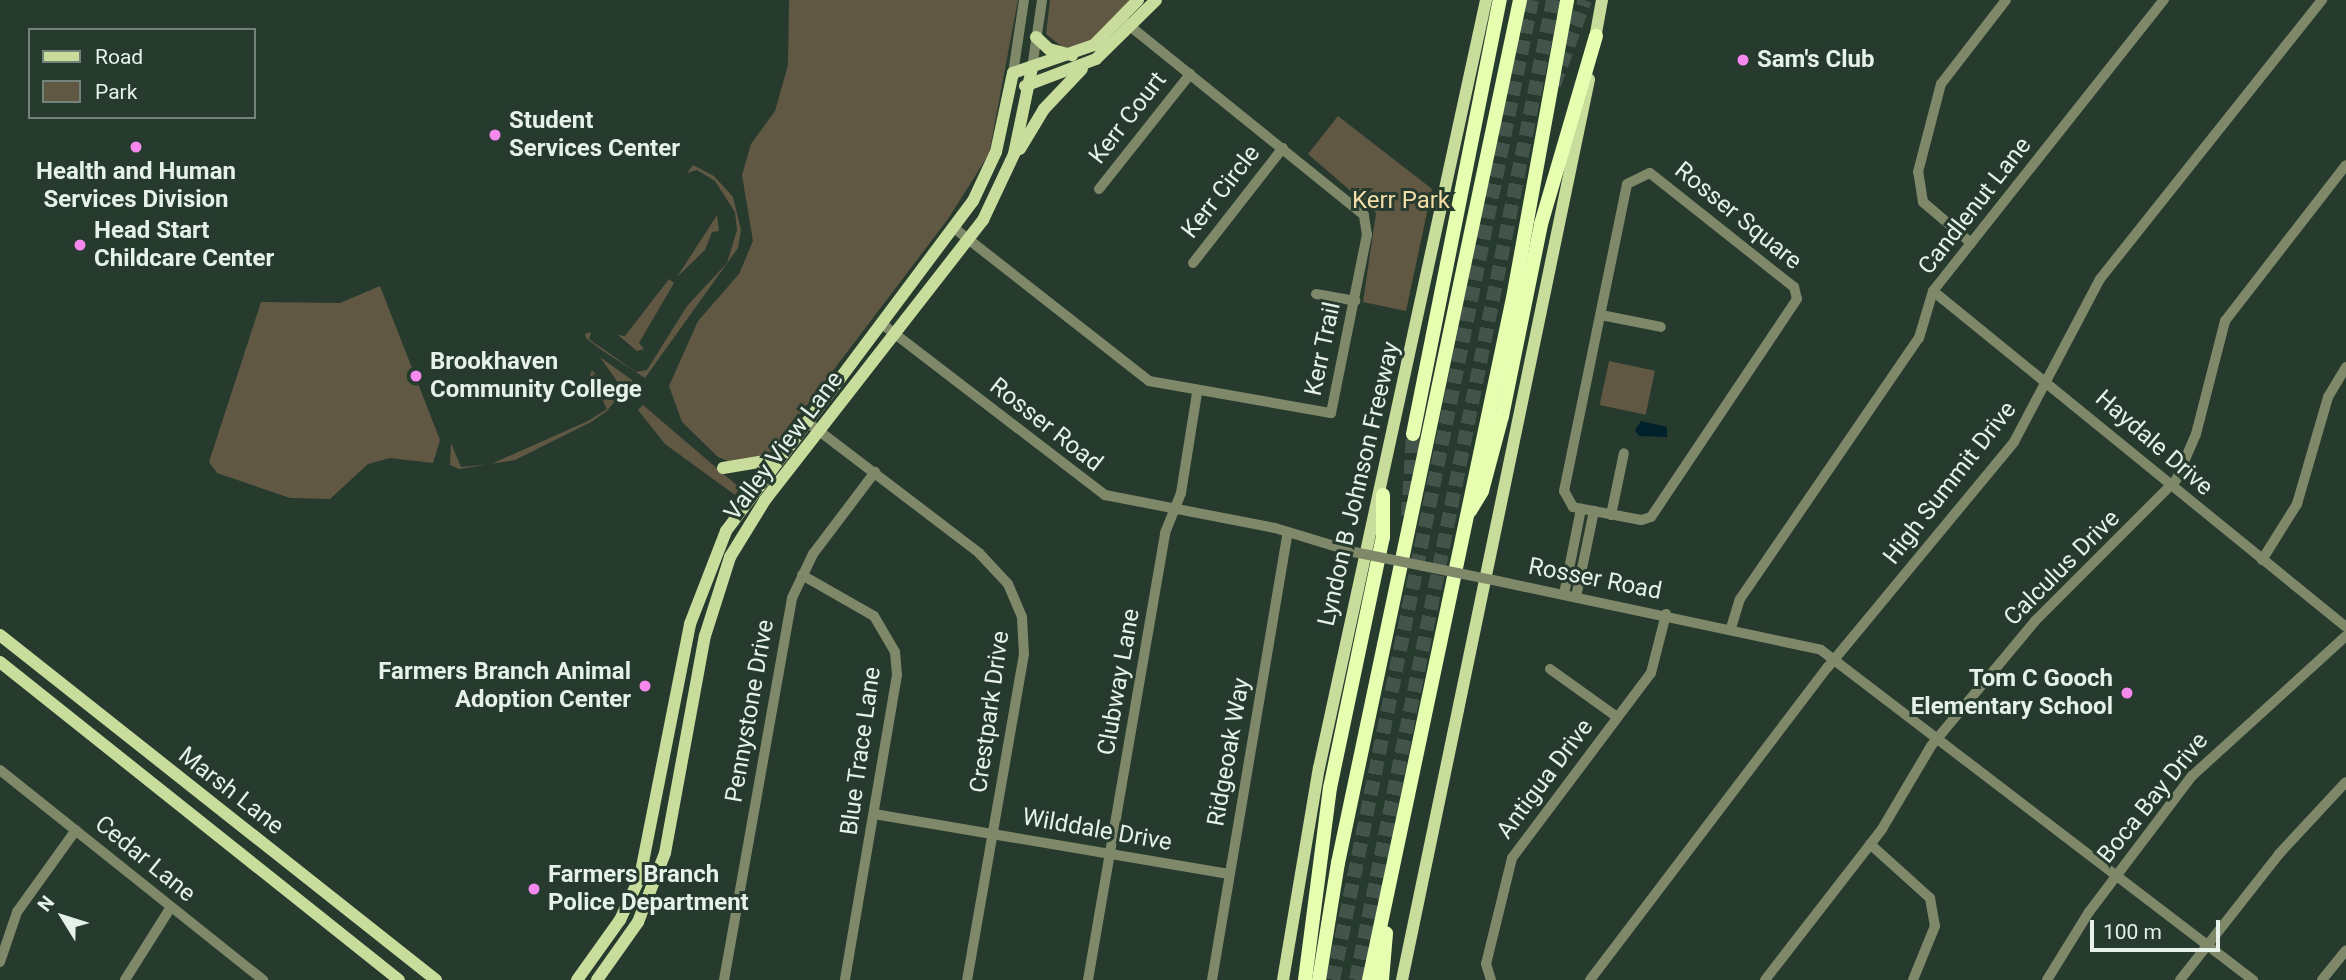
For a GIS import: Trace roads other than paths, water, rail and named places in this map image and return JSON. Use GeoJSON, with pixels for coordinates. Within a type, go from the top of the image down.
{"type":"FeatureCollection","features":[{"type":"Feature","properties":{"kind":"highway"},"geometry":{"type":"LineString","coordinates":[[1413,434],[1500,0]]}},
{"type":"Feature","properties":{"kind":"highway"},"geometry":{"type":"LineString","coordinates":[[1319,980],[1338,863],[1520,0]]}},
{"type":"Feature","properties":{"kind":"highway"},"geometry":{"type":"LineString","coordinates":[[1369,980],[1463,521],[1513,298],[1567,0]]}},
{"type":"Feature","properties":{"kind":"highway"},"geometry":{"type":"LineString","coordinates":[[1463,521],[1482,491],[1553,173],[1595,36]]}},
{"type":"Feature","properties":{"kind":"highway"},"geometry":{"type":"LineString","coordinates":[[1305,980],[1334,766],[1383,537],[1383,495]]}},
{"type":"Feature","properties":{"kind":"highway"},"geometry":{"type":"LineString","coordinates":[[1382,980],[1388,889]]}},
{"type":"Feature","properties":{"kind":"main road"},"geometry":{"type":"LineString","coordinates":[[1013,73],[1073,55],[1123,19],[1138,0]]}},
{"type":"Feature","properties":{"kind":"main road"},"geometry":{"type":"LineString","coordinates":[[1009,167],[1045,109],[1089,63],[1133,29],[1156,0]]}},
{"type":"Feature","properties":{"kind":"main road","name":"Lyndon B Johnson Freeway"},"geometry":{"type":"LineString","coordinates":[[1283,980],[1319,768],[1383,495],[1486,0]]}},
{"type":"Feature","properties":{"kind":"main road"},"geometry":{"type":"LineString","coordinates":[[1402,980],[1602,0]]}},
{"type":"Feature","properties":{"kind":"main road"},"geometry":{"type":"LineString","coordinates":[[1037,37],[1049,49],[1073,55]]}},
{"type":"Feature","properties":{"kind":"main road"},"geometry":{"type":"LineString","coordinates":[[1011,88],[1030,85],[1089,63]]}},
{"type":"Feature","properties":{"kind":"main road","name":"Valley View Lane"},"geometry":{"type":"LineString","coordinates":[[597,980],[610,964],[655,883],[724,571],[765,500],[969,240],[1009,167],[1032,68]]}},
{"type":"Feature","properties":{"kind":"main road","name":"Valley View Lane"},"geometry":{"type":"LineString","coordinates":[[576,980],[597,954],[640,877],[705,573],[777,459],[954,229],[984,181],[1013,73]]}},
{"type":"Feature","properties":{"kind":"main road"},"geometry":{"type":"LineString","coordinates":[[723,467],[777,459]]}},
{"type":"Feature","properties":{"kind":"main road","name":"Marsh Lane"},"geometry":{"type":"LineString","coordinates":[[0,635],[436,980]]}},
{"type":"Feature","properties":{"kind":"main road","name":"Marsh Lane"},"geometry":{"type":"LineString","coordinates":[[0,662],[399,980]]}},
{"type":"Feature","properties":{"kind":"main road"},"geometry":{"type":"LineString","coordinates":[[668,737],[685,740]]}},
{"type":"Feature","properties":{"kind":"main road"},"geometry":{"type":"LineString","coordinates":[[640,877],[655,883]]}},
{"type":"Feature","properties":{"kind":"main road"},"geometry":{"type":"LineString","coordinates":[[597,954],[610,964]]}},
{"type":"Feature","properties":{"kind":"street"},"geometry":{"type":"LineString","coordinates":[[1013,73],[1024,0]]}},
{"type":"Feature","properties":{"kind":"street"},"geometry":{"type":"LineString","coordinates":[[1032,68],[1042,0]]}},
{"type":"Feature","properties":{"kind":"street"},"geometry":{"type":"LineString","coordinates":[[1971,243],[1923,202],[1918,172],[1941,84],[2006,0]]}},
{"type":"Feature","properties":{"kind":"street","name":"Candlenut Lane"},"geometry":{"type":"LineString","coordinates":[[1731,628],[1740,600],[1919,338],[1933,291],[2164,0]]}},
{"type":"Feature","properties":{"kind":"street","name":"High Summit Drive"},"geometry":{"type":"LineString","coordinates":[[1590,980],[1835,659],[2014,442],[2100,279],[2322,0]]}},
{"type":"Feature","properties":{"kind":"street","name":"Kerr Trail"},"geometry":{"type":"LineString","coordinates":[[954,229],[1141,376],[1197,393],[1331,413],[1367,234],[1364,215],[1123,19]]}},
{"type":"Feature","properties":{"kind":"street","name":"Kerr Court"},"geometry":{"type":"LineString","coordinates":[[1099,189],[1190,74]]}},
{"type":"Feature","properties":{"kind":"street","name":"Kerr Circle"},"geometry":{"type":"LineString","coordinates":[[1193,263],[1283,148]]}},
{"type":"Feature","properties":{"kind":"street","name":"Calculus Drive"},"geometry":{"type":"LineString","coordinates":[[1765,980],[1870,844],[1938,739],[2041,613],[2170,486],[2196,434],[2225,321],[2346,165]]}},
{"type":"Feature","properties":{"kind":"street","name":"Rosser Square"},"geometry":{"type":"LineString","coordinates":[[1638,174],[1654,176],[1794,287],[1797,299],[1651,517],[1581,509],[1564,498],[1565,482],[1627,184],[1638,174]]}},
{"type":"Feature","properties":{"kind":"street","name":"Haydale Drive"},"geometry":{"type":"LineString","coordinates":[[1933,291],[2047,381],[2170,486],[2346,627]]}},
{"type":"Feature","properties":{"kind":"street"},"geometry":{"type":"LineString","coordinates":[[1316,295],[1355,302]]}},
{"type":"Feature","properties":{"kind":"street"},"geometry":{"type":"LineString","coordinates":[[1601,315],[1661,327]]}},
{"type":"Feature","properties":{"kind":"street","name":"Rosser Road"},"geometry":{"type":"LineString","coordinates":[[882,324],[1093,489],[1174,511],[1288,532],[1354,552],[1731,628],[1805,645],[1835,659],[2115,877],[2253,980]]}},
{"type":"Feature","properties":{"kind":"street"},"geometry":{"type":"LineString","coordinates":[[2262,560],[2288,523],[2328,397],[2346,367]]}},
{"type":"Feature","properties":{"kind":"street","name":"Clubway Lane"},"geometry":{"type":"LineString","coordinates":[[1088,980],[1197,393]]}},
{"type":"Feature","properties":{"kind":"street","name":"Crestpark Drive"},"geometry":{"type":"LineString","coordinates":[[807,421],[995,569],[1022,617],[1024,654],[967,980]]}},
{"type":"Feature","properties":{"kind":"street"},"geometry":{"type":"LineString","coordinates":[[1611,514],[1624,453]]}},
{"type":"Feature","properties":{"kind":"street","name":"Pennystone Drive"},"geometry":{"type":"LineString","coordinates":[[724,980],[785,621],[802,575],[875,472]]}},
{"type":"Feature","properties":{"kind":"street"},"geometry":{"type":"LineString","coordinates":[[1564,594],[1581,509]]}},
{"type":"Feature","properties":{"kind":"street"},"geometry":{"type":"LineString","coordinates":[[1576,597],[1594,511]]}},
{"type":"Feature","properties":{"kind":"street","name":"Ridgeoak Way"},"geometry":{"type":"LineString","coordinates":[[1212,980],[1288,532]]}},
{"type":"Feature","properties":{"kind":"street","name":"Blue Trace Lane"},"geometry":{"type":"LineString","coordinates":[[802,575],[874,616],[895,652],[874,814],[845,980]]}},
{"type":"Feature","properties":{"kind":"street","name":"Antigua Drive"},"geometry":{"type":"LineString","coordinates":[[1491,980],[1486,964],[1512,858],[1651,673],[1666,614]]}},
{"type":"Feature","properties":{"kind":"street","name":"Boca Bay Drive"},"geometry":{"type":"LineString","coordinates":[[2047,980],[2115,877],[2216,751],[2346,636]]}},
{"type":"Feature","properties":{"kind":"street"},"geometry":{"type":"LineString","coordinates":[[1550,669],[1617,717]]}},
{"type":"Feature","properties":{"kind":"street","name":"Cedar Lane"},"geometry":{"type":"LineString","coordinates":[[0,770],[263,980]]}},
{"type":"Feature","properties":{"kind":"street"},"geometry":{"type":"LineString","coordinates":[[2180,980],[2346,782]]}},
{"type":"Feature","properties":{"kind":"street","name":"Wilddale Drive"},"geometry":{"type":"LineString","coordinates":[[874,814],[1229,874]]}},
{"type":"Feature","properties":{"kind":"street"},"geometry":{"type":"LineString","coordinates":[[0,962],[17,912],[76,830]]}},
{"type":"Feature","properties":{"kind":"street"},"geometry":{"type":"LineString","coordinates":[[1870,844],[1930,898],[1935,926],[1913,980]]}},
{"type":"Feature","properties":{"kind":"street"},"geometry":{"type":"LineString","coordinates":[[125,980],[171,907]]}},
{"type":"Feature","properties":{"kind":"street"},"geometry":{"type":"LineString","coordinates":[[2322,980],[2346,950]]}},
{"type":"Feature","properties":{"kind":"water"},"geometry":{"type":"Polygon","coordinates":[[[1641,421],[1667,427],[1667,437],[1639,436],[1635,430],[1641,421]]]}},
{"type":"Feature","properties":{"kind":"tunnel"},"geometry":{"type":"LineString","coordinates":[[1333,980],[1532,0]]}},
{"type":"Feature","properties":{"kind":"tunnel"},"geometry":{"type":"LineString","coordinates":[[1356,980],[1553,0]]}},
{"type":"Feature","properties":{"kind":"tunnel"},"geometry":{"type":"LineString","coordinates":[[1554,85],[1585,0]]}},
{"type":"Feature","properties":{"kind":"tunnel"},"geometry":{"type":"LineString","coordinates":[[1408,516],[1413,434]]}},
{"type":"Feature","properties":{"kind":"place","name":"Sam's Club"},"geometry":{"type":"Point","coordinates":[1743,60]}},
{"type":"Feature","properties":{"kind":"place","name":"Student Services Center"},"geometry":{"type":"Point","coordinates":[495,135]}},
{"type":"Feature","properties":{"kind":"place","name":"Health and Human Services Division"},"geometry":{"type":"Point","coordinates":[136,147]}},
{"type":"Feature","properties":{"kind":"place","name":"Head Start Childcare Center"},"geometry":{"type":"Point","coordinates":[80,245]}},
{"type":"Feature","properties":{"kind":"place","name":"Brookhaven Community College"},"geometry":{"type":"Point","coordinates":[416,376]}},
{"type":"Feature","properties":{"kind":"place","name":"Farmers Branch Animal Adoption Center"},"geometry":{"type":"Point","coordinates":[645,686]}},
{"type":"Feature","properties":{"kind":"place","name":"Tom C Gooch Elementary School"},"geometry":{"type":"Point","coordinates":[2127,693]}},
{"type":"Feature","properties":{"kind":"place","name":"Farmers Branch Police Department"},"geometry":{"type":"Point","coordinates":[534,889]}},
{"type":"Feature","properties":{"kind":"park label","name":"Kerr Park"},"geometry":{"type":"Point","coordinates":[1401,201]}}]}
